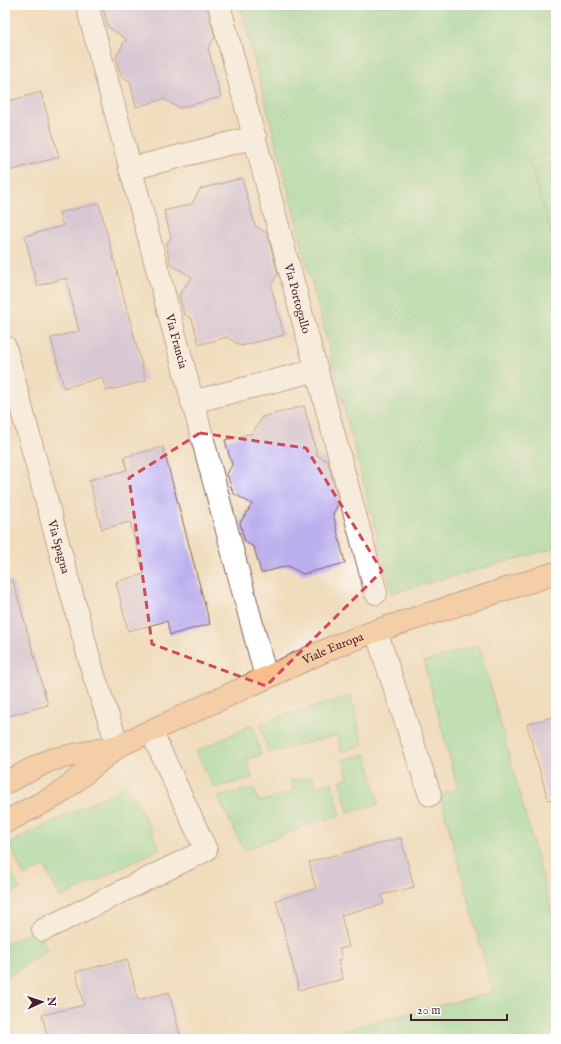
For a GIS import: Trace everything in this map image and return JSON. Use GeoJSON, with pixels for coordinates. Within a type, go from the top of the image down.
{"type":"FeatureCollection","features":[{"type":"Feature","properties":{"kind":"main road","name":"Viale Europa"},"geometry":{"type":"LineString","coordinates":[[5,783],[50,760],[118,746],[333,647],[376,631],[556,573]]}},
{"type":"Feature","properties":{"kind":"main road","name":"Viale Europa"},"geometry":{"type":"LineString","coordinates":[[5,822],[59,794],[118,746]]}},
{"type":"Feature","properties":{"kind":"street","name":"Via Francia"},"geometry":{"type":"LineString","coordinates":[[87,5],[266,677]]}},
{"type":"Feature","properties":{"kind":"street","name":"Via Portogallo"},"geometry":{"type":"LineString","coordinates":[[219,5],[376,593]]}},
{"type":"Feature","properties":{"kind":"street"},"geometry":{"type":"LineString","coordinates":[[130,169],[254,137]]}},
{"type":"Feature","properties":{"kind":"street","name":"Via Spagna"},"geometry":{"type":"LineString","coordinates":[[5,346],[94,676],[118,746]]}},
{"type":"Feature","properties":{"kind":"street"},"geometry":{"type":"LineString","coordinates":[[192,402],[317,370]]}},
{"type":"Feature","properties":{"kind":"street"},"geometry":{"type":"LineString","coordinates":[[376,631],[430,795]]}},
{"type":"Feature","properties":{"kind":"street"},"geometry":{"type":"LineString","coordinates":[[43,930],[206,850],[151,731]]}},
{"type":"Feature","properties":{"kind":"highlighted area"},"geometry":{"type":"Polygon","coordinates":[[[200,433],[306,448],[382,571],[266,686],[152,644],[129,478],[200,433]]]}},
{"type":"Feature","properties":{"kind":"green space"},"geometry":{"type":"Polygon","coordinates":[[[240,5],[556,5],[556,152],[529,160],[556,248],[556,548],[392,593],[240,5]]]}},
{"type":"Feature","properties":{"kind":"green space"},"geometry":{"type":"Polygon","coordinates":[[[556,152],[556,248],[529,160],[556,152]]]}},
{"type":"Feature","properties":{"kind":"green space"},"geometry":{"type":"Polygon","coordinates":[[[479,645],[556,927],[556,1039],[310,1039],[493,992],[440,795],[458,789],[424,662],[479,645]]]}},
{"type":"Feature","properties":{"kind":"green space"},"geometry":{"type":"Polygon","coordinates":[[[351,696],[363,745],[341,751],[337,735],[268,753],[260,723],[351,696]]]}},
{"type":"Feature","properties":{"kind":"green space"},"geometry":{"type":"Polygon","coordinates":[[[253,724],[261,755],[247,759],[252,778],[214,788],[196,752],[253,724]]]}},
{"type":"Feature","properties":{"kind":"green space"},"geometry":{"type":"Polygon","coordinates":[[[366,754],[379,804],[348,812],[340,780],[348,778],[343,760],[366,754]]]}},
{"type":"Feature","properties":{"kind":"green space"},"geometry":{"type":"Polygon","coordinates":[[[313,776],[316,786],[332,782],[340,815],[313,823],[244,850],[218,797],[254,788],[259,802],[293,792],[291,781],[313,776]]]}},
{"type":"Feature","properties":{"kind":"green space"},"geometry":{"type":"Polygon","coordinates":[[[128,785],[160,849],[60,898],[45,866],[24,876],[9,843],[128,785]]]}},
{"type":"Feature","properties":{"kind":"green space"},"geometry":{"type":"Polygon","coordinates":[[[5,860],[20,889],[5,897],[5,860]]]}},
{"type":"Feature","properties":{"kind":"green space"},"geometry":{"type":"Polygon","coordinates":[[[37,929],[47,950],[5,979],[5,938],[8,943],[37,929]]]}},
{"type":"Feature","properties":{"kind":"building"},"geometry":{"type":"Polygon","coordinates":[[[102,5],[207,5],[215,37],[208,48],[221,97],[179,108],[164,99],[136,107],[130,81],[121,76],[116,57],[126,39],[108,27],[102,5]]]}},
{"type":"Feature","properties":{"kind":"building"},"geometry":{"type":"Polygon","coordinates":[[[41,92],[59,157],[5,172],[5,102],[41,92]]]}},
{"type":"Feature","properties":{"kind":"building"},"geometry":{"type":"Polygon","coordinates":[[[242,178],[255,226],[267,233],[278,274],[271,286],[284,335],[241,346],[227,337],[199,345],[192,319],[184,314],[179,295],[192,277],[171,265],[166,245],[171,237],[164,211],[192,204],[200,189],[242,178]]]}},
{"type":"Feature","properties":{"kind":"building"},"geometry":{"type":"Polygon","coordinates":[[[99,203],[146,381],[106,391],[102,377],[64,388],[51,338],[79,331],[66,278],[37,286],[25,236],[63,226],[59,213],[99,203]]]}},
{"type":"Feature","properties":{"kind":"building"},"geometry":{"type":"Polygon","coordinates":[[[304,406],[317,455],[328,461],[339,503],[333,514],[345,563],[303,574],[288,566],[261,573],[254,547],[245,542],[240,523],[252,504],[233,493],[227,474],[232,465],[225,440],[253,433],[262,417],[304,406]]]}},
{"type":"Feature","properties":{"kind":"building"},"geometry":{"type":"Polygon","coordinates":[[[163,447],[210,624],[170,635],[167,621],[128,631],[116,582],[144,574],[130,522],[102,529],[89,480],[127,470],[124,457],[163,447]]]}},
{"type":"Feature","properties":{"kind":"building"},"geometry":{"type":"Polygon","coordinates":[[[13,580],[48,705],[5,717],[5,581],[13,580]]]}},
{"type":"Feature","properties":{"kind":"building"},"geometry":{"type":"Polygon","coordinates":[[[556,716],[556,799],[548,800],[527,724],[556,716]]]}},
{"type":"Feature","properties":{"kind":"building"},"geometry":{"type":"Polygon","coordinates":[[[401,838],[414,887],[382,895],[384,904],[341,915],[349,947],[339,949],[342,959],[338,960],[343,979],[299,990],[276,900],[316,889],[309,862],[401,838]]]}},
{"type":"Feature","properties":{"kind":"building"},"geometry":{"type":"Polygon","coordinates":[[[127,959],[138,1000],[169,992],[181,1039],[48,1039],[42,1015],[84,1005],[76,972],[127,959]]]}}]}
